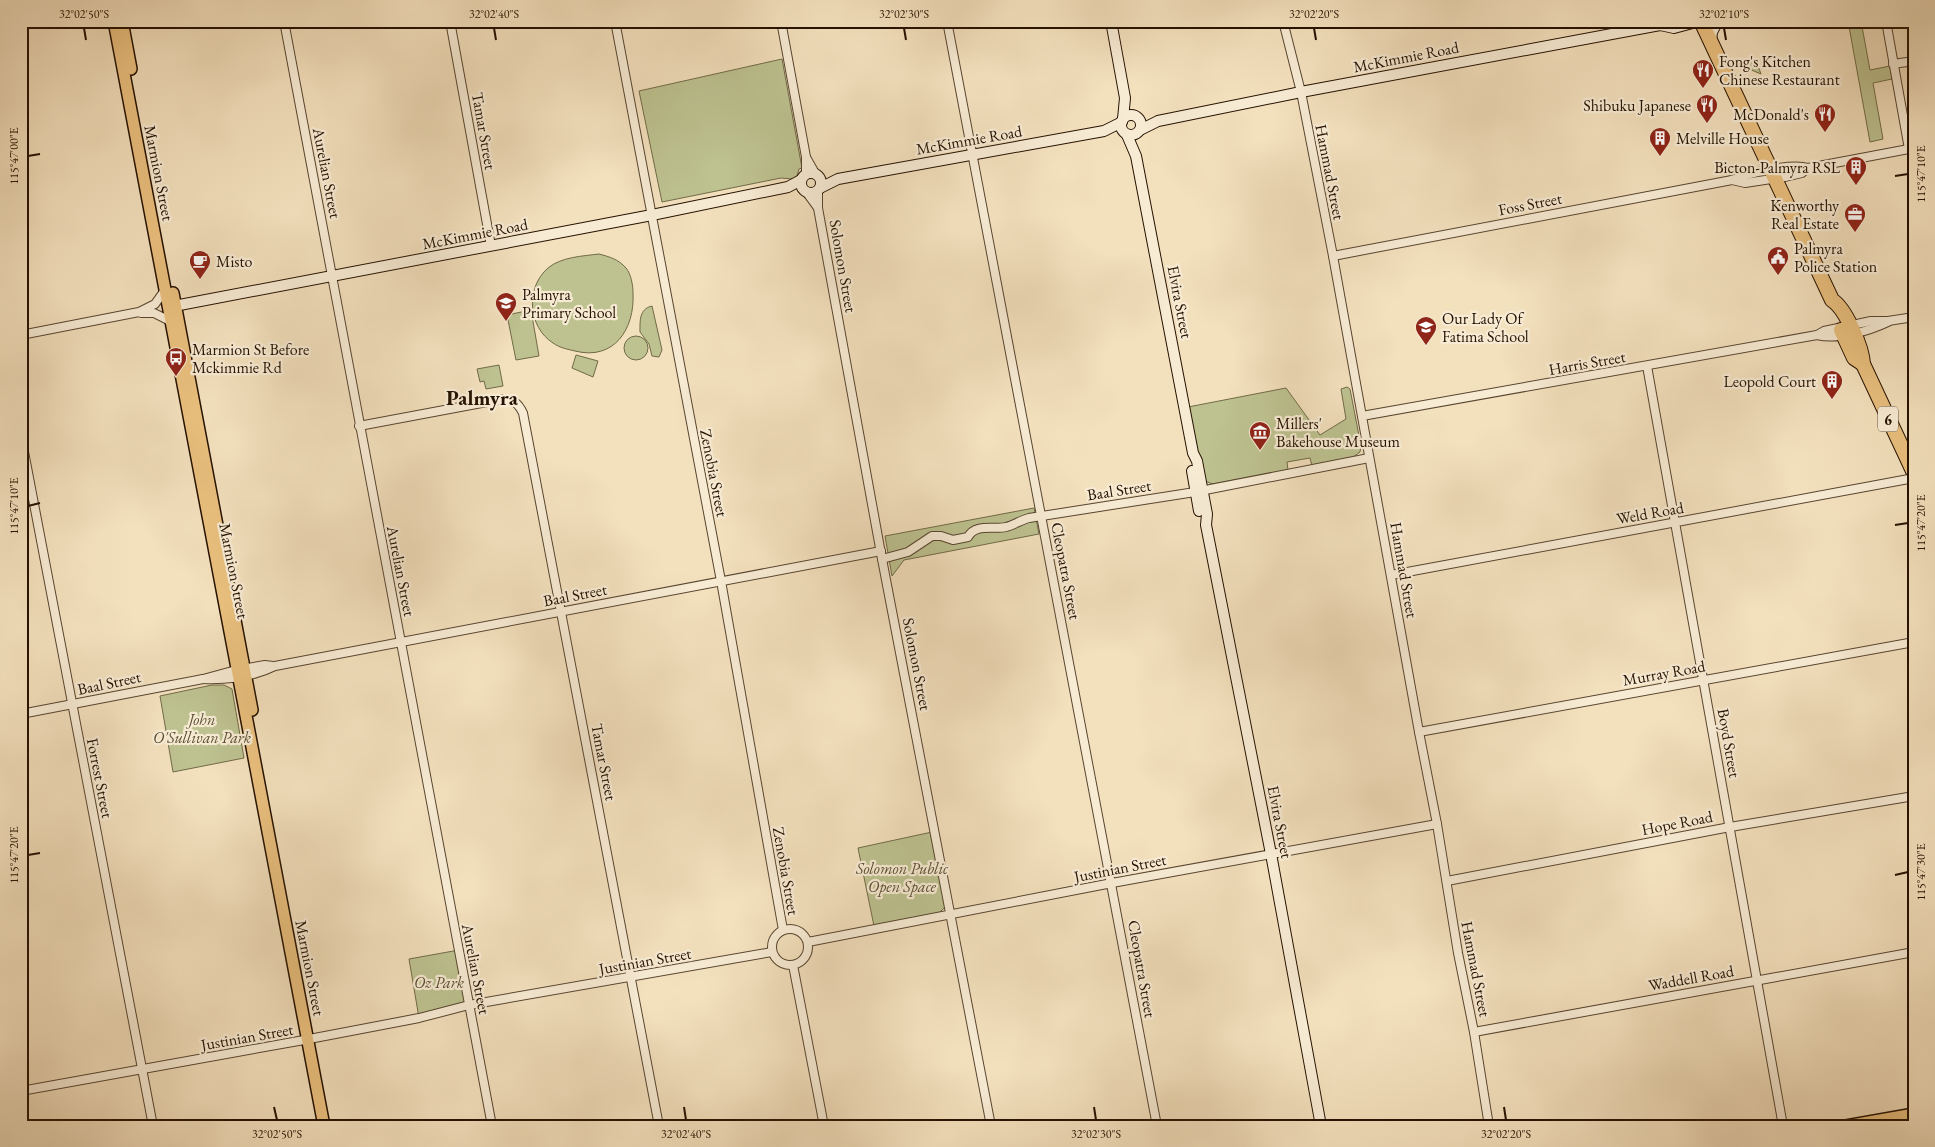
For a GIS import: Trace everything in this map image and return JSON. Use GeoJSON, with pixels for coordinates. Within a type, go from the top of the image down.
{"type":"FeatureCollection","features":[{"type":"Feature","properties":{"kind":"highway","name":"6"},"geometry":{"type":"LineString","coordinates":[[1701,21],[1832,300],[1831,308],[1846,330],[1854,358],[1863,364],[1914,473]]}},
{"type":"Feature","properties":{"kind":"main road","name":"Marmion Street"},"geometry":{"type":"LineString","coordinates":[[114,21],[165,290],[171,306],[170,321],[241,673]]}},
{"type":"Feature","properties":{"kind":"main road","name":"Marmion Street"},"geometry":{"type":"LineString","coordinates":[[122,21],[171,306],[311,1039],[330,1126]]}},
{"type":"Feature","properties":{"kind":"main road"},"geometry":{"type":"LineString","coordinates":[[1111,21],[1130,119]]}},
{"type":"Feature","properties":{"kind":"main road","name":"McKimmie Road"},"geometry":{"type":"LineString","coordinates":[[171,306],[652,215],[788,187],[1104,131],[1133,133],[1158,121],[1301,92],[1664,23],[1674,28],[1701,21]]}},
{"type":"Feature","properties":{"kind":"main road"},"geometry":{"type":"LineString","coordinates":[[1711,42],[1712,32],[1718,21]]}},
{"type":"Feature","properties":{"kind":"main road","name":"McKimmie Road"},"geometry":{"type":"LineString","coordinates":[[1104,131],[1130,119],[1158,121]]}},
{"type":"Feature","properties":{"kind":"main road"},"geometry":{"type":"LineString","coordinates":[[1130,119],[1141,123],[1133,133],[1122,128],[1130,119]]}},
{"type":"Feature","properties":{"kind":"main road","name":"Elvira Street"},"geometry":{"type":"LineString","coordinates":[[1133,133],[1193,453],[1191,461],[1199,492],[1200,516],[1206,524],[1271,854],[1321,1126]]}},
{"type":"Feature","properties":{"kind":"main road","name":"Marmion Street"},"geometry":{"type":"LineString","coordinates":[[311,1039],[324,1126]]}},
{"type":"Feature","properties":{"kind":"main road"},"geometry":{"type":"LineString","coordinates":[[1854,1125],[1914,1114]]}},
{"type":"Feature","properties":{"kind":"street","name":"Aurelian Street"},"geometry":{"type":"LineString","coordinates":[[284,21],[492,1126]]}},
{"type":"Feature","properties":{"kind":"street","name":"Tamar Street"},"geometry":{"type":"LineString","coordinates":[[450,21],[491,246]]}},
{"type":"Feature","properties":{"kind":"street","name":"Zenobia Street"},"geometry":{"type":"LineString","coordinates":[[615,21],[721,581],[783,930]]}},
{"type":"Feature","properties":{"kind":"street","name":"Solomon Street"},"geometry":{"type":"LineString","coordinates":[[782,21],[811,184],[818,208],[991,1126]]}},
{"type":"Feature","properties":{"kind":"street","name":"Cleopatra Street"},"geometry":{"type":"LineString","coordinates":[[947,21],[1112,883],[1156,1126]]}},
{"type":"Feature","properties":{"kind":"street","name":"Hammad Street"},"geometry":{"type":"LineString","coordinates":[[1284,21],[1301,92],[1333,256],[1437,824],[1489,1126]]}},
{"type":"Feature","properties":{"kind":"street"},"geometry":{"type":"LineString","coordinates":[[1886,21],[1897,85],[1912,148]]}},
{"type":"Feature","properties":{"kind":"street"},"geometry":{"type":"LineString","coordinates":[[1894,64],[1914,61]]}},
{"type":"Feature","properties":{"kind":"street","name":"Foss Street"},"geometry":{"type":"LineString","coordinates":[[1333,256],[1732,180],[1745,184],[1774,174],[1802,174],[1808,168],[1912,148]]}},
{"type":"Feature","properties":{"kind":"street"},"geometry":{"type":"LineString","coordinates":[[139,312],[154,304],[165,290]]}},
{"type":"Feature","properties":{"kind":"street"},"geometry":{"type":"LineString","coordinates":[[21,335],[139,312],[154,313],[170,321]]}},
{"type":"Feature","properties":{"kind":"street","name":"Harris Street"},"geometry":{"type":"LineString","coordinates":[[1362,416],[1817,335],[1825,337],[1871,321],[1888,321],[1914,317]]}},
{"type":"Feature","properties":{"kind":"street","name":"Boyd Street"},"geometry":{"type":"LineString","coordinates":[[1647,366],[1783,1126]]}},
{"type":"Feature","properties":{"kind":"street","name":"Tamar Street"},"geometry":{"type":"LineString","coordinates":[[360,426],[503,399],[512,400],[519,405],[523,413],[660,1126]]}},
{"type":"Feature","properties":{"kind":"street","name":"Forrest Street"},"geometry":{"type":"LineString","coordinates":[[21,436],[153,1126]]}},
{"type":"Feature","properties":{"kind":"street","name":"Baal Street"},"geometry":{"type":"LineString","coordinates":[[21,714],[203,679],[221,680],[265,665],[275,666],[721,581],[908,552],[932,536],[941,536],[954,540],[968,537],[970,533],[976,530],[1005,527],[1020,520],[1199,492],[1369,458]]}},
{"type":"Feature","properties":{"kind":"street","name":"Weld Road"},"geometry":{"type":"LineString","coordinates":[[1391,575],[1914,478]]}},
{"type":"Feature","properties":{"kind":"street","name":"Murray Road"},"geometry":{"type":"LineString","coordinates":[[1419,732],[1914,642]]}},
{"type":"Feature","properties":{"kind":"street","name":"Hope Road"},"geometry":{"type":"LineString","coordinates":[[1447,882],[1730,827],[1914,796]]}},
{"type":"Feature","properties":{"kind":"street","name":"Justinian Street"},"geometry":{"type":"LineString","coordinates":[[808,942],[1112,883],[1437,824]]}},
{"type":"Feature","properties":{"kind":"street"},"geometry":{"type":"LineString","coordinates":[[796,929],[805,936],[808,942],[807,955],[802,961],[793,965],[779,962],[772,952],[773,938],[783,930],[796,929]]}},
{"type":"Feature","properties":{"kind":"street","name":"Justinian Street"},"geometry":{"type":"LineString","coordinates":[[21,1091],[311,1039],[419,1018],[469,1005],[772,952]]}},
{"type":"Feature","properties":{"kind":"street","name":"Waddell Road"},"geometry":{"type":"LineString","coordinates":[[1474,1032],[1914,952]]}},
{"type":"Feature","properties":{"kind":"street"},"geometry":{"type":"LineString","coordinates":[[793,965],[824,1126]]}},
{"type":"Feature","properties":{"kind":"green space"},"geometry":{"type":"Polygon","coordinates":[[[1848,21],[1861,21],[1870,70],[1890,66],[1892,79],[1873,83],[1883,139],[1870,142],[1848,21]]]}},
{"type":"Feature","properties":{"kind":"green space"},"geometry":{"type":"Polygon","coordinates":[[[1750,58],[1754,66],[1758,66],[1761,74],[1742,66],[1740,62],[1750,58]]]}},
{"type":"Feature","properties":{"kind":"green space"},"geometry":{"type":"Polygon","coordinates":[[[782,59],[802,168],[799,169],[797,176],[793,179],[781,178],[662,202],[639,91],[782,59]]]}},
{"type":"Feature","properties":{"kind":"green space"},"geometry":{"type":"Polygon","coordinates":[[[599,254],[620,262],[628,270],[633,290],[633,306],[626,330],[611,347],[601,351],[589,353],[558,346],[545,336],[534,318],[532,307],[536,286],[541,276],[553,264],[572,258],[599,254]]]}},
{"type":"Feature","properties":{"kind":"green space"},"geometry":{"type":"Polygon","coordinates":[[[652,306],[662,350],[659,357],[652,356],[649,344],[640,332],[642,313],[652,306]]]}},
{"type":"Feature","properties":{"kind":"green space"},"geometry":{"type":"Polygon","coordinates":[[[531,310],[539,356],[516,360],[507,315],[531,310]]]}},
{"type":"Feature","properties":{"kind":"green space"},"geometry":{"type":"Polygon","coordinates":[[[636,336],[644,340],[648,348],[644,356],[636,360],[628,356],[624,348],[628,340],[636,336]]]}},
{"type":"Feature","properties":{"kind":"green space"},"geometry":{"type":"Polygon","coordinates":[[[576,355],[598,361],[593,377],[572,368],[576,355]]]}},
{"type":"Feature","properties":{"kind":"green space"},"geometry":{"type":"Polygon","coordinates":[[[499,365],[503,386],[486,389],[484,381],[480,382],[477,369],[499,365]]]}},
{"type":"Feature","properties":{"kind":"green space"},"geometry":{"type":"Polygon","coordinates":[[[1347,387],[1350,389],[1361,446],[1360,452],[1352,458],[1312,466],[1310,458],[1287,462],[1288,470],[1213,484],[1204,481],[1188,407],[1286,388],[1320,435],[1346,419],[1341,389],[1347,387]]]}},
{"type":"Feature","properties":{"kind":"green space"},"geometry":{"type":"Polygon","coordinates":[[[1034,508],[1039,534],[904,560],[892,576],[885,536],[1034,508]]]}},
{"type":"Feature","properties":{"kind":"green space","name":"John O'Sullivan Park"},"geometry":{"type":"Polygon","coordinates":[[[212,685],[224,685],[232,689],[244,758],[173,772],[160,696],[212,685]]]}},
{"type":"Feature","properties":{"kind":"green space","name":"Solomon Public Open Space"},"geometry":{"type":"Polygon","coordinates":[[[932,832],[945,907],[939,913],[874,926],[858,848],[932,832]]]}},
{"type":"Feature","properties":{"kind":"green space","name":"Oz Park"},"geometry":{"type":"Polygon","coordinates":[[[459,950],[469,1005],[419,1018],[409,959],[459,950]]]}},
{"type":"Feature","properties":{"kind":"place","name":"Fong's Kitchen Chinese Restaurant"},"geometry":{"type":"Point","coordinates":[1703,89]}},
{"type":"Feature","properties":{"kind":"place","name":"Shibuku Japanese"},"geometry":{"type":"Point","coordinates":[1707,124]}},
{"type":"Feature","properties":{"kind":"place","name":"McDonald's"},"geometry":{"type":"Point","coordinates":[1825,133]}},
{"type":"Feature","properties":{"kind":"place","name":"Melville House"},"geometry":{"type":"Point","coordinates":[1660,157]}},
{"type":"Feature","properties":{"kind":"place","name":"Bicton-Palmyra RSL"},"geometry":{"type":"Point","coordinates":[1856,186]}},
{"type":"Feature","properties":{"kind":"place","name":"Kenworthy Real Estate"},"geometry":{"type":"Point","coordinates":[1855,233]}},
{"type":"Feature","properties":{"kind":"place","name":"Palmyra Police Station"},"geometry":{"type":"Point","coordinates":[1778,276]}},
{"type":"Feature","properties":{"kind":"place","name":"Misto"},"geometry":{"type":"Point","coordinates":[200,280]}},
{"type":"Feature","properties":{"kind":"place","name":"Palmyra Primary School"},"geometry":{"type":"Point","coordinates":[506,322]}},
{"type":"Feature","properties":{"kind":"place","name":"Our Lady Of Fatima School"},"geometry":{"type":"Point","coordinates":[1426,346]}},
{"type":"Feature","properties":{"kind":"place","name":"Marmion St Before Mckimmie Rd"},"geometry":{"type":"Point","coordinates":[176,377]}},
{"type":"Feature","properties":{"kind":"place","name":"Leopold Court"},"geometry":{"type":"Point","coordinates":[1832,400]}},
{"type":"Feature","properties":{"kind":"place","name":"Millers' Bakehouse Museum"},"geometry":{"type":"Point","coordinates":[1260,451]}},
{"type":"Feature","properties":{"kind":"district","name":"Palmyra"},"geometry":{"type":"Point","coordinates":[482,397]}}]}
